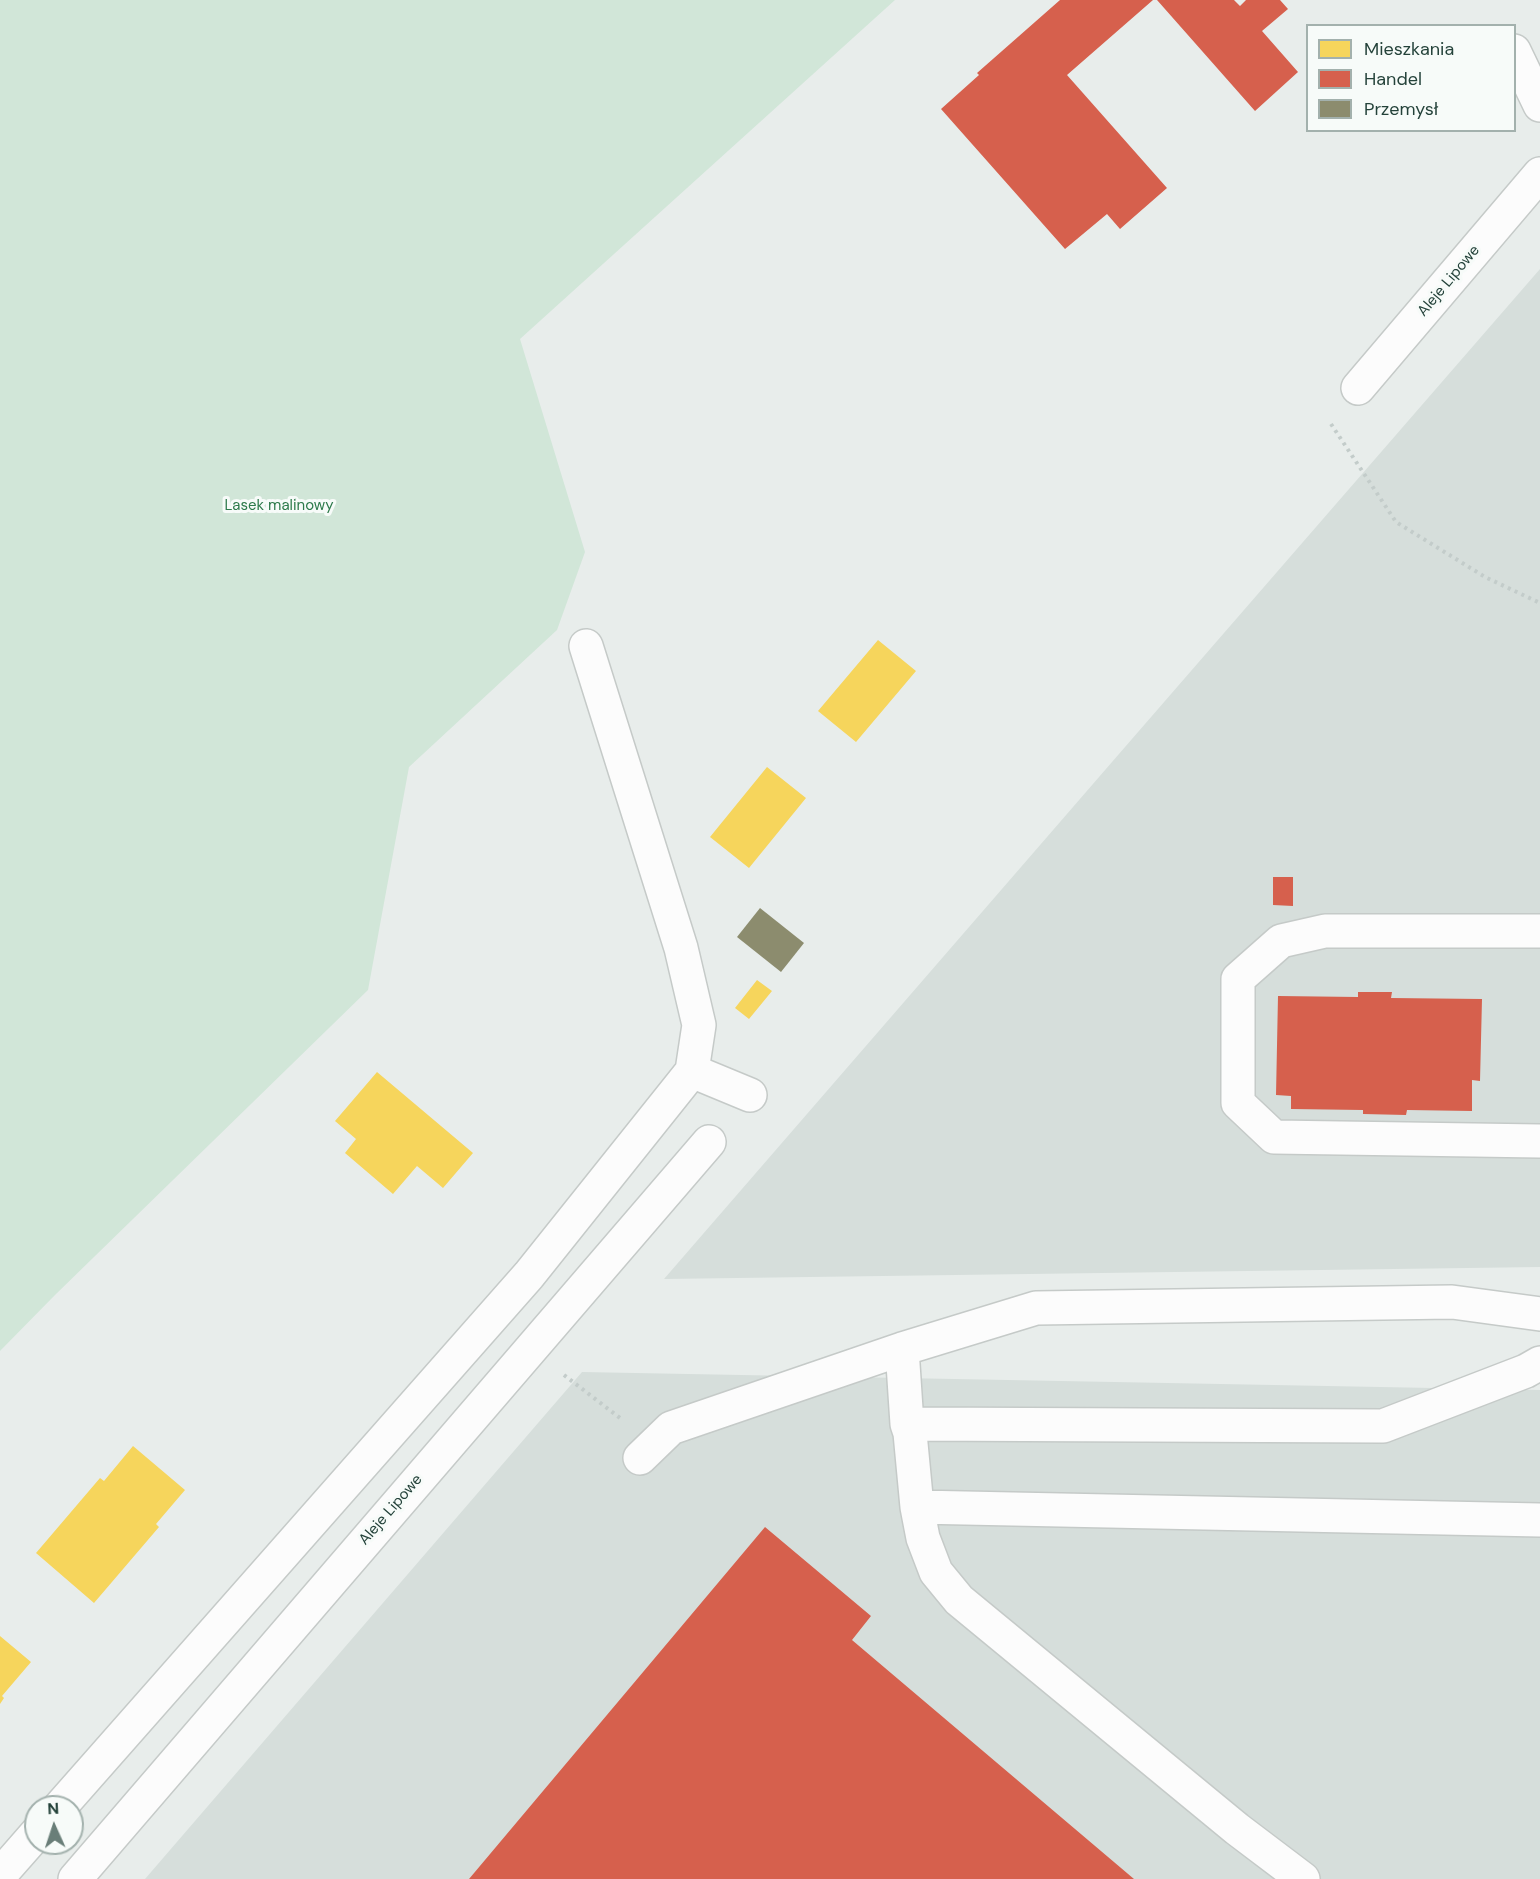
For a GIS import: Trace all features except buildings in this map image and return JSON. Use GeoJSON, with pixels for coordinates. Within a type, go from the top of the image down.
{"type":"FeatureCollection","features":[{"type":"Feature","properties":{"kind":"street"},"geometry":{"type":"LineString","coordinates":[[1516,49],[1540,60]]}},
{"type":"Feature","properties":{"kind":"street"},"geometry":{"type":"LineString","coordinates":[[1516,51],[1540,105]]}},
{"type":"Feature","properties":{"kind":"street","name":"Aleje Lipowe"},"geometry":{"type":"LineString","coordinates":[[1358,388],[1540,174]]}},
{"type":"Feature","properties":{"kind":"street"},"geometry":{"type":"LineString","coordinates":[[71,1795],[528,1275],[692,1071],[699,1025],[681,948],[586,646]]}},
{"type":"Feature","properties":{"kind":"street"},"geometry":{"type":"LineString","coordinates":[[1540,931],[1325,931],[1281,940],[1238,979],[1238,1103],[1274,1137],[1540,1141]]}},
{"type":"Feature","properties":{"kind":"street"},"geometry":{"type":"LineString","coordinates":[[692,1071],[750,1095]]}},
{"type":"Feature","properties":{"kind":"street","name":"Aleje Lipowe"},"geometry":{"type":"LineString","coordinates":[[75,1879],[709,1142]]}},
{"type":"Feature","properties":{"kind":"street"},"geometry":{"type":"LineString","coordinates":[[646,1451],[671,1428],[902,1349],[1036,1308],[1452,1302],[1540,1314]]}},
{"type":"Feature","properties":{"kind":"street"},"geometry":{"type":"LineString","coordinates":[[902,1349],[907,1424],[917,1507],[923,1538],[936,1572],[959,1600],[1228,1822],[1303,1879]]}},
{"type":"Feature","properties":{"kind":"street"},"geometry":{"type":"LineString","coordinates":[[907,1424],[1383,1426],[1526,1371],[1540,1363]]}},
{"type":"Feature","properties":{"kind":"street"},"geometry":{"type":"LineString","coordinates":[[917,1507],[1540,1520]]}},
{"type":"Feature","properties":{"kind":"street"},"geometry":{"type":"LineString","coordinates":[[0,1875],[24,1848]]}},
{"type":"Feature","properties":{"kind":"path"},"geometry":{"type":"LineString","coordinates":[[1331,424],[1396,522],[1485,577],[1540,603]]}},
{"type":"Feature","properties":{"kind":"path"},"geometry":{"type":"LineString","coordinates":[[530,1348],[646,1451]]}},
{"type":"Feature","properties":{"kind":"shaded area"},"geometry":{"type":"Polygon","coordinates":[[[1540,269],[1540,1267],[664,1279],[1112,762],[1540,269]]]}},
{"type":"Feature","properties":{"kind":"shaded area"},"geometry":{"type":"Polygon","coordinates":[[[582,1372],[1540,1390],[1540,1879],[145,1879],[582,1372]]]}},
{"type":"Feature","properties":{"kind":"green space","name":"Lasek malinowy"},"geometry":{"type":"Polygon","coordinates":[[[0,0],[895,0],[520,339],[585,552],[557,630],[409,767],[368,990],[0,1351],[0,0]]]}}]}
